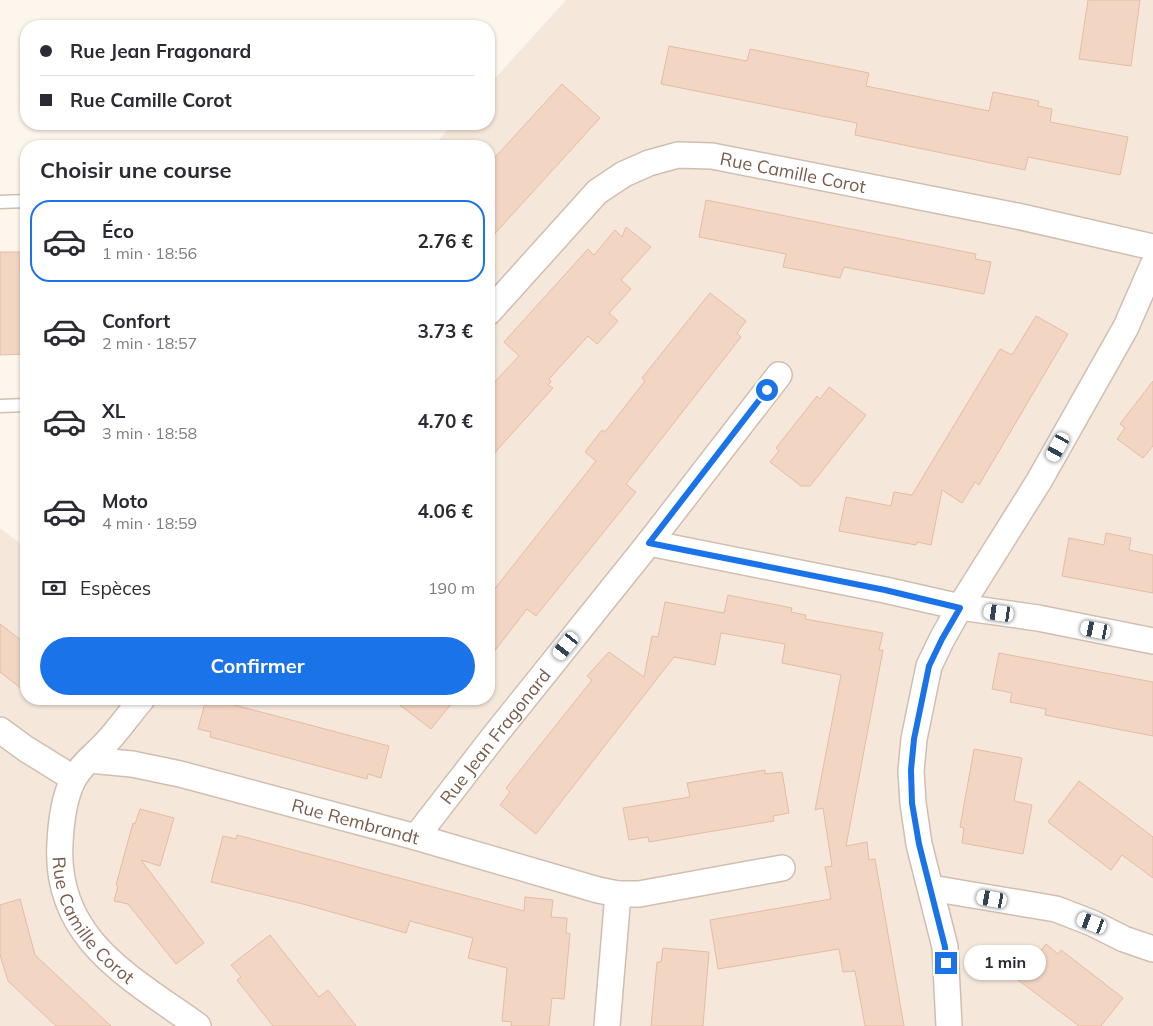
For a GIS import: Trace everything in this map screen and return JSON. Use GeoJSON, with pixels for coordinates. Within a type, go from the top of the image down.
{"type":"FeatureCollection","features":[{"type":"Feature","properties":{"kind":"street","name":"Rue Camille Corot"},"geometry":{"type":"LineString","coordinates":[[495,305],[598,192],[624,174],[649,162],[678,155],[712,156],[1017,216],[1153,247]]}},
{"type":"Feature","properties":{"kind":"street"},"geometry":{"type":"LineString","coordinates":[[949,1026],[945,947],[919,844],[912,803],[911,770],[914,739],[929,666],[960,608],[1039,481],[1121,336],[1153,265]]}},
{"type":"Feature","properties":{"kind":"street","name":"Rue Jean Fragonard"},"geometry":{"type":"LineString","coordinates":[[416,837],[501,727],[649,543],[779,375]]}},
{"type":"Feature","properties":{"kind":"street"},"geometry":{"type":"LineString","coordinates":[[649,543],[885,590],[960,608],[1038,618],[1153,641]]}},
{"type":"Feature","properties":{"kind":"street","name":"Rue Camille Corot"},"geometry":{"type":"LineString","coordinates":[[137,705],[107,742],[81,769],[65,806],[59,855],[61,879],[66,899],[80,928],[116,968],[198,1026]]}},
{"type":"Feature","properties":{"kind":"street"},"geometry":{"type":"LineString","coordinates":[[0,730],[26,749],[81,769]]}},
{"type":"Feature","properties":{"kind":"street","name":"Rue Rembrandt"},"geometry":{"type":"LineString","coordinates":[[81,769],[132,764],[180,774],[416,837],[598,890],[618,894],[639,894],[782,868]]}},
{"type":"Feature","properties":{"kind":"street"},"geometry":{"type":"LineString","coordinates":[[931,888],[1056,909],[1092,923],[1124,939],[1153,949]]}},
{"type":"Feature","properties":{"kind":"street"},"geometry":{"type":"LineString","coordinates":[[607,1026],[618,894]]}},
{"type":"Feature","properties":{"kind":"lane"},"geometry":{"type":"LineString","coordinates":[[0,202],[20,201]]}},
{"type":"Feature","properties":{"kind":"lane"},"geometry":{"type":"LineString","coordinates":[[0,406],[20,405]]}},
{"type":"Feature","properties":{"kind":"shaded area"},"geometry":{"type":"Polygon","coordinates":[[[566,0],[1153,0],[1153,1026],[0,1026],[0,528],[20,543],[20,705],[495,705],[495,140],[438,140],[448,130],[495,130],[495,78],[566,0]]]}},
{"type":"Feature","properties":{"kind":"building"},"geometry":{"type":"Polygon","coordinates":[[[1088,0],[1140,0],[1131,66],[1079,59],[1088,0]]]}},
{"type":"Feature","properties":{"kind":"building"},"geometry":{"type":"Polygon","coordinates":[[[669,46],[747,61],[750,49],[869,73],[866,86],[989,111],[993,92],[1039,101],[1038,106],[1052,109],[1050,122],[1128,137],[1120,175],[1028,157],[1025,170],[855,135],[857,123],[661,84],[669,46]]]}},
{"type":"Feature","properties":{"kind":"building"},"geometry":{"type":"Polygon","coordinates":[[[562,84],[600,118],[495,233],[495,157],[562,84]]]}},
{"type":"Feature","properties":{"kind":"building"},"geometry":{"type":"Polygon","coordinates":[[[706,200],[976,254],[975,259],[991,262],[984,294],[844,267],[840,278],[783,267],[786,254],[699,237],[706,200]]]}},
{"type":"Feature","properties":{"kind":"building"},"geometry":{"type":"Polygon","coordinates":[[[626,227],[651,247],[621,280],[631,289],[609,313],[618,321],[597,344],[588,336],[549,379],[551,382],[548,385],[553,388],[495,452],[495,382],[519,356],[504,342],[588,249],[594,255],[615,230],[622,237],[626,227]]]}},
{"type":"Feature","properties":{"kind":"building"},"geometry":{"type":"Polygon","coordinates":[[[0,252],[20,252],[20,354],[0,355],[0,252]]]}},
{"type":"Feature","properties":{"kind":"building"},"geometry":{"type":"Polygon","coordinates":[[[710,293],[746,321],[737,333],[741,337],[626,484],[636,492],[536,616],[527,609],[495,650],[495,588],[596,461],[585,452],[602,430],[605,432],[645,381],[642,378],[710,293]]]}},
{"type":"Feature","properties":{"kind":"building"},"geometry":{"type":"Polygon","coordinates":[[[1036,316],[1068,334],[979,485],[975,482],[962,503],[942,490],[931,545],[917,542],[916,545],[839,531],[846,497],[891,506],[894,492],[912,495],[1000,349],[1012,355],[1036,316]]]}},
{"type":"Feature","properties":{"kind":"building"},"geometry":{"type":"Polygon","coordinates":[[[1153,381],[1153,446],[1143,458],[1117,439],[1125,428],[1120,424],[1153,381]]]}},
{"type":"Feature","properties":{"kind":"building"},"geometry":{"type":"Polygon","coordinates":[[[829,387],[866,415],[810,486],[801,486],[770,462],[779,451],[776,448],[817,396],[820,399],[829,387]]]}},
{"type":"Feature","properties":{"kind":"building"},"geometry":{"type":"Polygon","coordinates":[[[1106,533],[1131,538],[1129,550],[1153,555],[1153,593],[1062,576],[1069,538],[1104,545],[1106,533]]]}},
{"type":"Feature","properties":{"kind":"building"},"geometry":{"type":"Polygon","coordinates":[[[728,595],[792,608],[791,612],[806,615],[805,619],[883,633],[879,650],[883,650],[846,846],[867,842],[869,860],[875,859],[904,1026],[865,1026],[855,971],[843,972],[839,949],[718,969],[710,920],[831,899],[825,867],[832,866],[823,808],[815,810],[841,675],[782,663],[785,644],[721,633],[715,665],[674,657],[536,834],[500,805],[510,792],[506,788],[592,680],[587,676],[609,652],[644,677],[652,636],[658,637],[665,602],[724,613],[728,595]]]}},
{"type":"Feature","properties":{"kind":"building"},"geometry":{"type":"Polygon","coordinates":[[[0,624],[20,639],[20,687],[0,672],[0,624]]]}},
{"type":"Feature","properties":{"kind":"building"},"geometry":{"type":"Polygon","coordinates":[[[999,653],[1153,682],[1153,736],[1045,715],[1046,709],[1010,702],[1012,693],[992,689],[999,653]]]}},
{"type":"Feature","properties":{"kind":"building"},"geometry":{"type":"Polygon","coordinates":[[[204,705],[235,705],[389,746],[381,778],[368,774],[367,779],[210,737],[211,732],[198,729],[204,705]]]}},
{"type":"Feature","properties":{"kind":"building"},"geometry":{"type":"Polygon","coordinates":[[[400,705],[450,705],[431,729],[400,705]]]}},
{"type":"Feature","properties":{"kind":"building"},"geometry":{"type":"Polygon","coordinates":[[[974,749],[1022,758],[1014,801],[1032,805],[1023,854],[962,843],[964,828],[960,827],[974,749]]]}},
{"type":"Feature","properties":{"kind":"building"},"geometry":{"type":"Polygon","coordinates":[[[765,770],[765,774],[782,772],[789,813],[773,816],[774,821],[649,842],[648,837],[629,840],[623,808],[690,797],[687,783],[765,770]]]}},
{"type":"Feature","properties":{"kind":"building"},"geometry":{"type":"Polygon","coordinates":[[[1079,781],[1153,837],[1153,878],[1122,855],[1111,870],[1048,822],[1079,781]]]}},
{"type":"Feature","properties":{"kind":"building"},"geometry":{"type":"Polygon","coordinates":[[[140,809],[174,818],[160,866],[141,860],[204,943],[176,964],[128,904],[114,901],[118,886],[116,885],[133,823],[135,824],[140,809]]]}},
{"type":"Feature","properties":{"kind":"building"},"geometry":{"type":"Polygon","coordinates":[[[237,835],[524,911],[525,897],[553,900],[551,917],[567,918],[566,933],[570,934],[564,999],[552,998],[549,1026],[511,1026],[512,1022],[502,1021],[507,968],[468,958],[473,938],[410,921],[406,933],[303,904],[211,882],[223,836],[236,839],[237,835]]]}},
{"type":"Feature","properties":{"kind":"building"},"geometry":{"type":"Polygon","coordinates":[[[20,899],[35,955],[111,1026],[56,1026],[8,981],[0,955],[0,905],[20,899]]]}},
{"type":"Feature","properties":{"kind":"building"},"geometry":{"type":"Polygon","coordinates":[[[270,935],[319,997],[328,990],[356,1026],[273,1026],[237,980],[241,977],[231,965],[270,935]]]}},
{"type":"Feature","properties":{"kind":"building"},"geometry":{"type":"Polygon","coordinates":[[[1046,944],[1058,954],[1061,950],[1123,998],[1101,1026],[1079,1026],[1018,980],[1046,944]]]}},
{"type":"Feature","properties":{"kind":"building"},"geometry":{"type":"Polygon","coordinates":[[[663,948],[709,952],[703,1026],[651,1026],[657,962],[661,962],[663,948]]]}},
{"type":"Feature","properties":{"kind":"route"},"geometry":{"type":"LineString","coordinates":[[767,390],[649,543],[885,590],[960,608],[929,666],[914,739],[911,770],[912,803],[919,844],[945,947],[946,963]]}}]}
